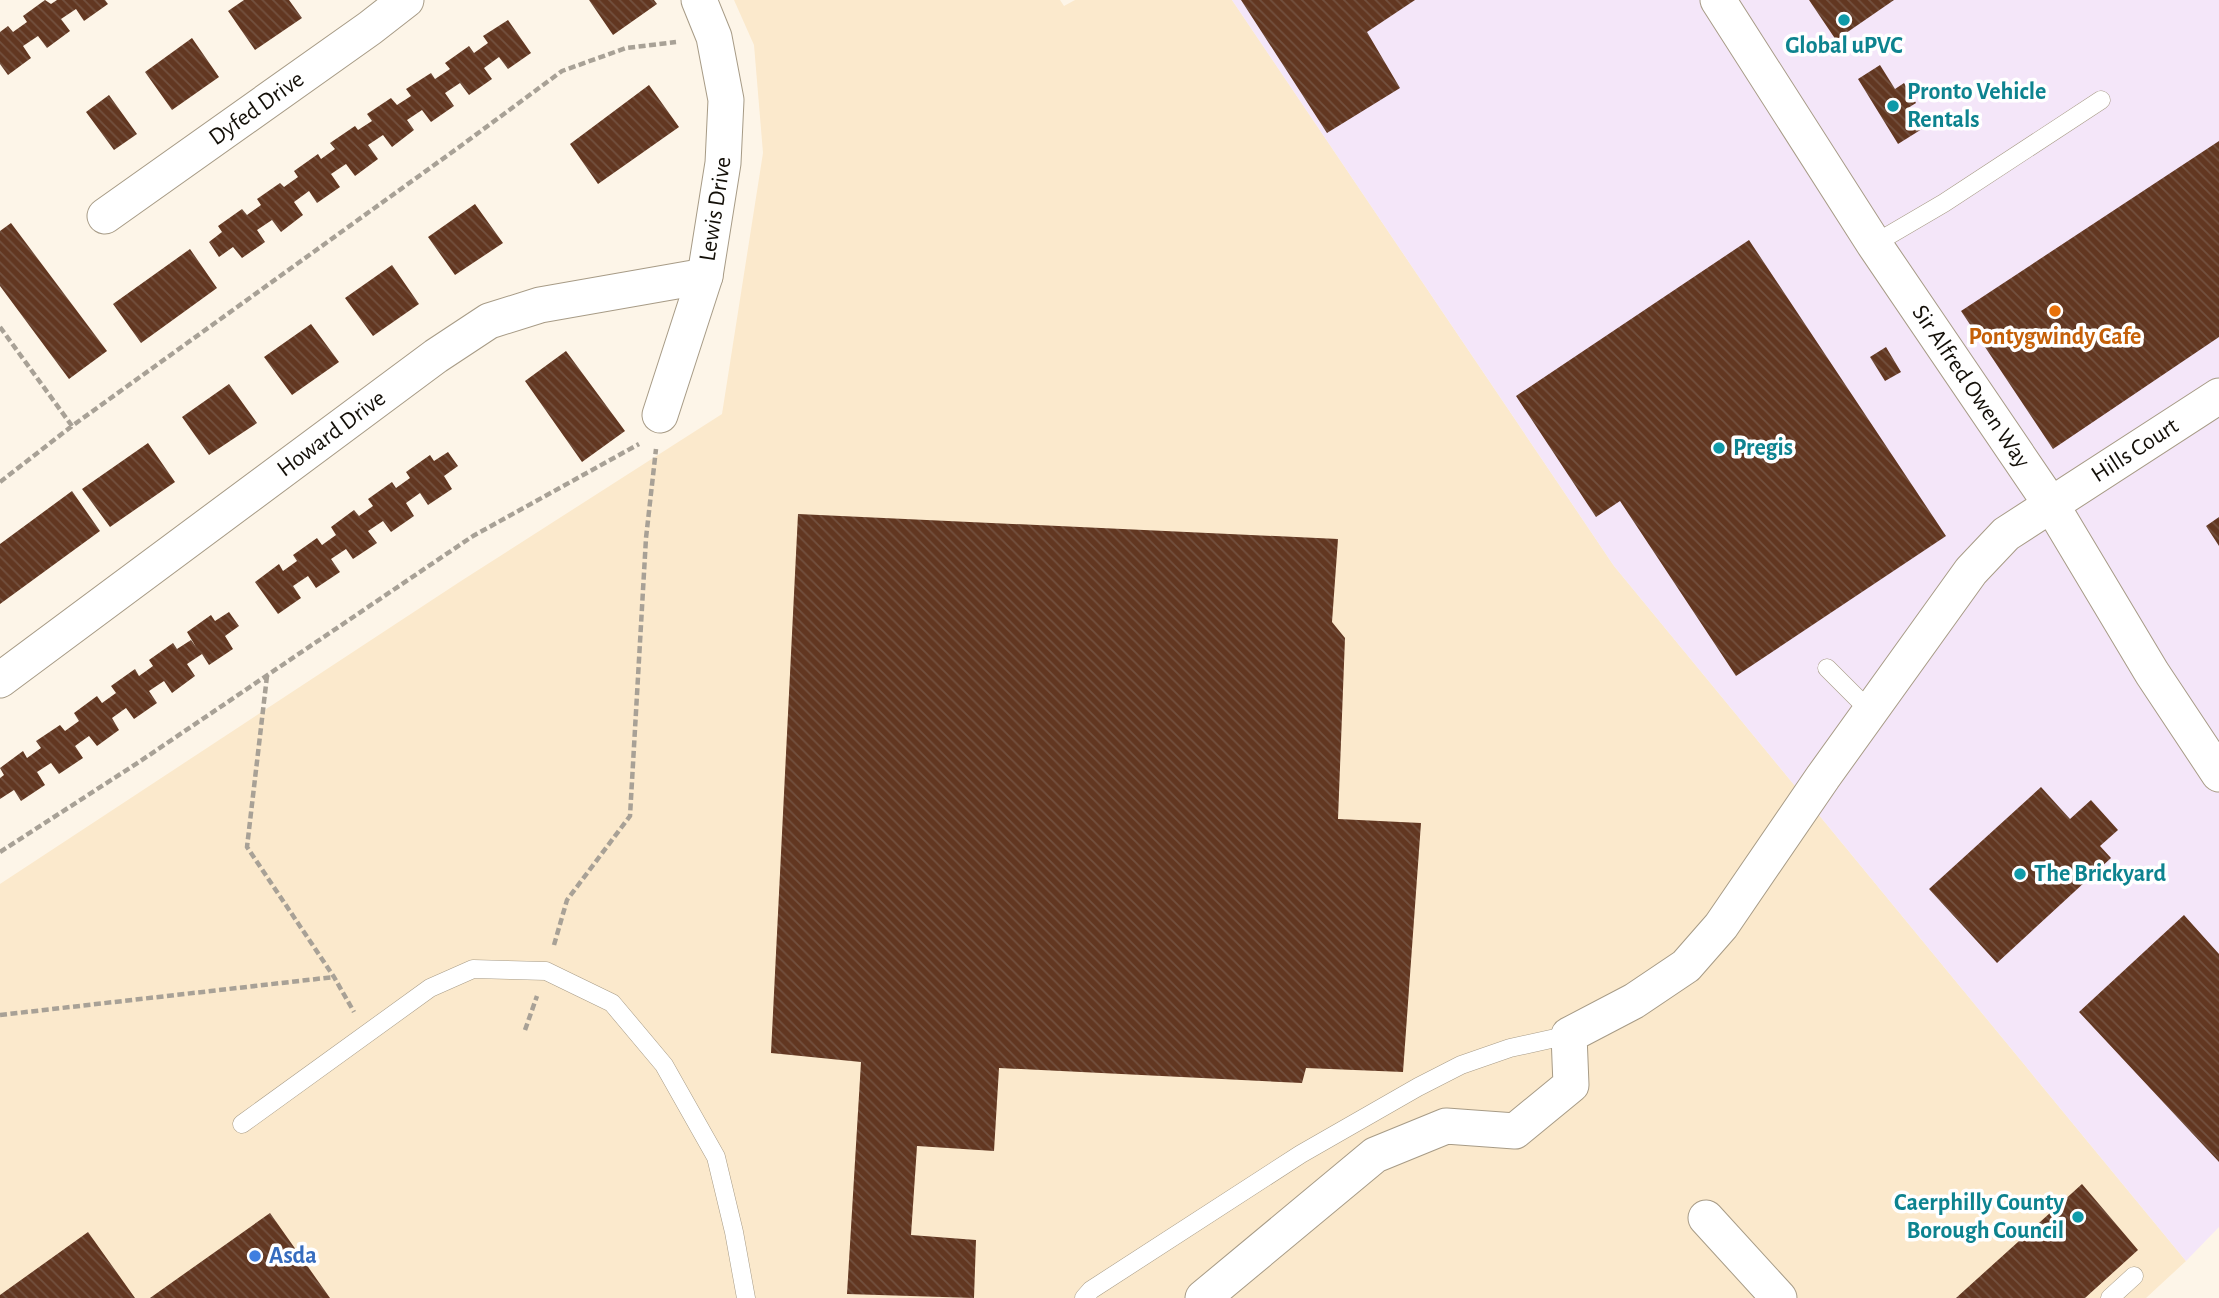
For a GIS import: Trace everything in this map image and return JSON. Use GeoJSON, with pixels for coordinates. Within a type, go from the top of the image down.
{"type":"FeatureCollection","features":[{"type":"Feature","properties":{"kind":"street","name":"Dyfed Drive"},"geometry":{"type":"LineString","coordinates":[[104,216],[406,0]]}},
{"type":"Feature","properties":{"kind":"street","name":"Lewis Drive"},"geometry":{"type":"LineString","coordinates":[[659,424],[705,276],[723,163],[726,100],[714,37],[699,0]]}},
{"type":"Feature","properties":{"kind":"street","name":"Sir Alfred Owen Way"},"geometry":{"type":"LineString","coordinates":[[1718,0],[1874,244],[2052,506],[2152,673],[2219,774]]}},
{"type":"Feature","properties":{"kind":"street","name":"Howard Drive"},"geometry":{"type":"LineString","coordinates":[[0,680],[436,356],[489,321],[540,305],[705,276]]}},
{"type":"Feature","properties":{"kind":"street","name":"Hills Court"},"geometry":{"type":"LineString","coordinates":[[1569,1035],[1634,1001],[1686,966],[1721,926],[1971,571],[2006,534],[2219,396]]}},
{"type":"Feature","properties":{"kind":"street"},"geometry":{"type":"LineString","coordinates":[[1203,1298],[1375,1154],[1446,1126],[1515,1131],[1573,1094],[1569,1035]]}},
{"type":"Feature","properties":{"kind":"street"},"geometry":{"type":"LineString","coordinates":[[1706,1218],[1780,1298]]}},
{"type":"Feature","properties":{"kind":"lane"},"geometry":{"type":"LineString","coordinates":[[1874,244],[1944,203],[2101,100]]}},
{"type":"Feature","properties":{"kind":"lane"},"geometry":{"type":"LineString","coordinates":[[1827,668],[1870,711]]}},
{"type":"Feature","properties":{"kind":"lane"},"geometry":{"type":"LineString","coordinates":[[242,1124],[430,988],[473,968],[546,971],[612,1003],[664,1065],[716,1157],[746,1298]]}},
{"type":"Feature","properties":{"kind":"lane"},"geometry":{"type":"LineString","coordinates":[[1084,1298],[1091,1290],[1301,1154],[1418,1087],[1461,1065],[1498,1052],[1569,1035]]}},
{"type":"Feature","properties":{"kind":"lane"},"geometry":{"type":"LineString","coordinates":[[2110,1298],[2134,1276]]}},
{"type":"Feature","properties":{"kind":"path"},"geometry":{"type":"LineString","coordinates":[[0,482],[72,426],[562,71],[626,48],[714,37]]}},
{"type":"Feature","properties":{"kind":"path"},"geometry":{"type":"LineString","coordinates":[[0,327],[72,426]]}},
{"type":"Feature","properties":{"kind":"path"},"geometry":{"type":"LineString","coordinates":[[0,852],[473,536],[659,424]]}},
{"type":"Feature","properties":{"kind":"path"},"geometry":{"type":"LineString","coordinates":[[525,1030],[567,900],[630,816],[646,538],[659,424]]}},
{"type":"Feature","properties":{"kind":"path"},"geometry":{"type":"LineString","coordinates":[[268,675],[247,847],[334,977],[366,1035]]}},
{"type":"Feature","properties":{"kind":"path"},"geometry":{"type":"LineString","coordinates":[[0,1015],[334,977]]}},
{"type":"Feature","properties":{"kind":"shaded area"},"geometry":{"type":"Polygon","coordinates":[[[734,0],[1060,0],[1064,6],[1075,0],[1232,0],[1614,566],[2186,1261],[2146,1298],[0,1298],[0,884],[461,581],[722,414],[763,153],[754,45],[734,0]]]}},
{"type":"Feature","properties":{"kind":"shaded area"},"geometry":{"type":"Polygon","coordinates":[[[1232,0],[2219,0],[2219,1227],[2186,1261],[1614,566],[1232,0]]]}},
{"type":"Feature","properties":{"kind":"building"},"geometry":{"type":"Polygon","coordinates":[[[45,0],[51,4],[57,0],[105,0],[108,4],[84,21],[76,9],[61,19],[70,31],[47,48],[38,36],[23,46],[31,58],[8,75],[0,64],[0,32],[8,26],[13,32],[27,22],[23,16],[45,0]]]}},
{"type":"Feature","properties":{"kind":"building"},"geometry":{"type":"Polygon","coordinates":[[[244,0],[289,0],[302,18],[255,50],[228,11],[244,0]]]}},
{"type":"Feature","properties":{"kind":"building"},"geometry":{"type":"Polygon","coordinates":[[[589,0],[654,0],[657,4],[613,35],[589,0]]]}},
{"type":"Feature","properties":{"kind":"building"},"geometry":{"type":"Polygon","coordinates":[[[1241,0],[1415,0],[1367,32],[1400,88],[1327,133],[1241,0]]]}},
{"type":"Feature","properties":{"kind":"building","name":"Global uPVC"},"geometry":{"type":"Polygon","coordinates":[[[1809,0],[1894,0],[1836,40],[1809,0]]]}},
{"type":"Feature","properties":{"kind":"building"},"geometry":{"type":"Polygon","coordinates":[[[508,20],[531,53],[508,69],[499,57],[484,68],[492,79],[469,95],[460,83],[445,93],[454,106],[431,122],[422,110],[407,120],[414,130],[392,147],[383,135],[368,145],[378,159],[355,176],[346,164],[331,174],[340,187],[317,203],[309,191],[294,202],[303,215],[281,232],[272,220],[257,230],[265,242],[242,258],[233,247],[219,257],[209,242],[222,232],[218,226],[242,209],[247,215],[261,205],[257,199],[280,183],[284,187],[298,177],[294,171],[318,154],[321,159],[335,149],[330,143],[355,126],[358,130],[372,121],[367,114],[391,98],[397,105],[411,96],[406,89],[431,73],[435,79],[450,69],[445,63],[469,46],[474,53],[488,43],[483,36],[508,20]]]}},
{"type":"Feature","properties":{"kind":"building"},"geometry":{"type":"Polygon","coordinates":[[[192,38],[219,77],[172,110],[145,72],[192,38]]]}},
{"type":"Feature","properties":{"kind":"building","name":"Pronto Vehicle Rentals"},"geometry":{"type":"Polygon","coordinates":[[[1880,65],[1895,89],[1904,83],[1916,103],[1908,108],[1922,129],[1898,144],[1858,79],[1880,65]]]}},
{"type":"Feature","properties":{"kind":"building"},"geometry":{"type":"Polygon","coordinates":[[[649,85],[679,127],[598,184],[570,144],[649,85]]]}},
{"type":"Feature","properties":{"kind":"building"},"geometry":{"type":"Polygon","coordinates":[[[109,95],[137,134],[114,150],[86,112],[109,95]]]}},
{"type":"Feature","properties":{"kind":"building"},"geometry":{"type":"Polygon","coordinates":[[[2219,141],[2219,337],[2053,449],[1961,311],[2219,141]]]}},
{"type":"Feature","properties":{"kind":"building"},"geometry":{"type":"Polygon","coordinates":[[[475,204],[503,243],[455,275],[428,237],[475,204]]]}},
{"type":"Feature","properties":{"kind":"building"},"geometry":{"type":"Polygon","coordinates":[[[11,223],[107,351],[69,379],[0,286],[0,231],[11,223]]]}},
{"type":"Feature","properties":{"kind":"building","name":"Pregis"},"geometry":{"type":"Polygon","coordinates":[[[1749,240],[1946,536],[1736,676],[1620,501],[1596,517],[1516,396],[1749,240]]]}},
{"type":"Feature","properties":{"kind":"building"},"geometry":{"type":"Polygon","coordinates":[[[190,249],[217,288],[141,343],[113,304],[190,249]]]}},
{"type":"Feature","properties":{"kind":"building"},"geometry":{"type":"Polygon","coordinates":[[[392,265],[419,304],[373,336],[345,298],[392,265]]]}},
{"type":"Feature","properties":{"kind":"building"},"geometry":{"type":"Polygon","coordinates":[[[311,324],[339,362],[292,395],[264,357],[311,324]]]}},
{"type":"Feature","properties":{"kind":"building"},"geometry":{"type":"Polygon","coordinates":[[[1886,347],[1901,372],[1885,381],[1870,357],[1886,347]]]}},
{"type":"Feature","properties":{"kind":"building"},"geometry":{"type":"Polygon","coordinates":[[[566,351],[625,431],[582,462],[525,381],[566,351]]]}},
{"type":"Feature","properties":{"kind":"building"},"geometry":{"type":"Polygon","coordinates":[[[229,384],[257,423],[209,455],[182,417],[229,384]]]}},
{"type":"Feature","properties":{"kind":"building"},"geometry":{"type":"Polygon","coordinates":[[[148,443],[175,482],[110,527],[82,489],[148,443]]]}},
{"type":"Feature","properties":{"kind":"building"},"geometry":{"type":"Polygon","coordinates":[[[448,452],[458,466],[444,476],[452,489],[428,505],[420,493],[406,503],[414,516],[391,532],[383,521],[368,531],[377,543],[353,559],[346,549],[331,559],[340,572],[316,588],[308,576],[293,586],[301,598],[278,614],[255,582],[279,564],[283,571],[297,561],[293,555],[317,538],[322,545],[336,535],[331,527],[354,510],[359,516],[373,506],[368,499],[392,482],[396,488],[410,478],[406,472],[430,455],[434,461],[448,452]]]}},
{"type":"Feature","properties":{"kind":"building"},"geometry":{"type":"Polygon","coordinates":[[[72,491],[100,531],[0,604],[0,544],[72,491]]]}},
{"type":"Feature","properties":{"kind":"building"},"geometry":{"type":"Polygon","coordinates":[[[798,514],[1338,539],[1332,622],[1345,638],[1338,819],[1421,823],[1403,1072],[1306,1068],[1302,1083],[999,1068],[994,1151],[917,1146],[911,1235],[976,1240],[974,1298],[847,1294],[861,1062],[771,1053],[798,514]]]}},
{"type":"Feature","properties":{"kind":"building"},"geometry":{"type":"Polygon","coordinates":[[[2219,517],[2219,546],[2206,526],[2219,517]]]}},
{"type":"Feature","properties":{"kind":"building"},"geometry":{"type":"Polygon","coordinates":[[[229,612],[239,626],[225,636],[233,649],[209,665],[202,654],[187,664],[195,676],[172,693],[164,681],[149,691],[157,703],[134,719],[126,708],[112,718],[119,730],[97,746],[89,736],[75,746],[83,758],[59,774],[51,763],[37,772],[45,785],[21,801],[14,790],[0,799],[0,778],[4,775],[0,768],[23,751],[27,758],[41,748],[36,741],[60,725],[65,731],[79,721],[74,713],[97,696],[102,703],[116,693],[111,686],[135,669],[139,676],[153,666],[149,660],[173,643],[177,649],[191,640],[196,647],[187,632],[211,615],[215,621],[229,612]]]}},
{"type":"Feature","properties":{"kind":"building","name":"The Brickyard"},"geometry":{"type":"Polygon","coordinates":[[[2041,787],[2070,819],[2091,800],[2118,830],[2100,846],[2111,858],[1997,963],[1929,889],[2041,787]]]}},
{"type":"Feature","properties":{"kind":"building"},"geometry":{"type":"Polygon","coordinates":[[[2184,915],[2219,954],[2219,1162],[2079,1012],[2184,915]]]}},
{"type":"Feature","properties":{"kind":"building","name":"Caerphilly County Borough Council"},"geometry":{"type":"Polygon","coordinates":[[[2082,1184],[2138,1250],[2085,1298],[1956,1298],[2082,1184]]]}},
{"type":"Feature","properties":{"kind":"building","name":"Asda"},"geometry":{"type":"Polygon","coordinates":[[[270,1213],[330,1298],[150,1298],[270,1213]]]}},
{"type":"Feature","properties":{"kind":"building"},"geometry":{"type":"Polygon","coordinates":[[[88,1232],[135,1298],[0,1298],[0,1295],[88,1232]]]}},
{"type":"Feature","properties":{"kind":"place","name":"Global uPVC"},"geometry":{"type":"Point","coordinates":[1844,20]}},
{"type":"Feature","properties":{"kind":"place","name":"Pronto Vehicle Rentals"},"geometry":{"type":"Point","coordinates":[1893,106]}},
{"type":"Feature","properties":{"kind":"place","name":"Pontygwindy Cafe"},"geometry":{"type":"Point","coordinates":[2055,311]}},
{"type":"Feature","properties":{"kind":"place","name":"Pregis"},"geometry":{"type":"Point","coordinates":[1719,448]}},
{"type":"Feature","properties":{"kind":"place","name":"The Brickyard"},"geometry":{"type":"Point","coordinates":[2020,874]}},
{"type":"Feature","properties":{"kind":"place","name":"Caerphilly County Borough Council"},"geometry":{"type":"Point","coordinates":[2078,1217]}},
{"type":"Feature","properties":{"kind":"place","name":"Asda"},"geometry":{"type":"Point","coordinates":[255,1256]}}]}
